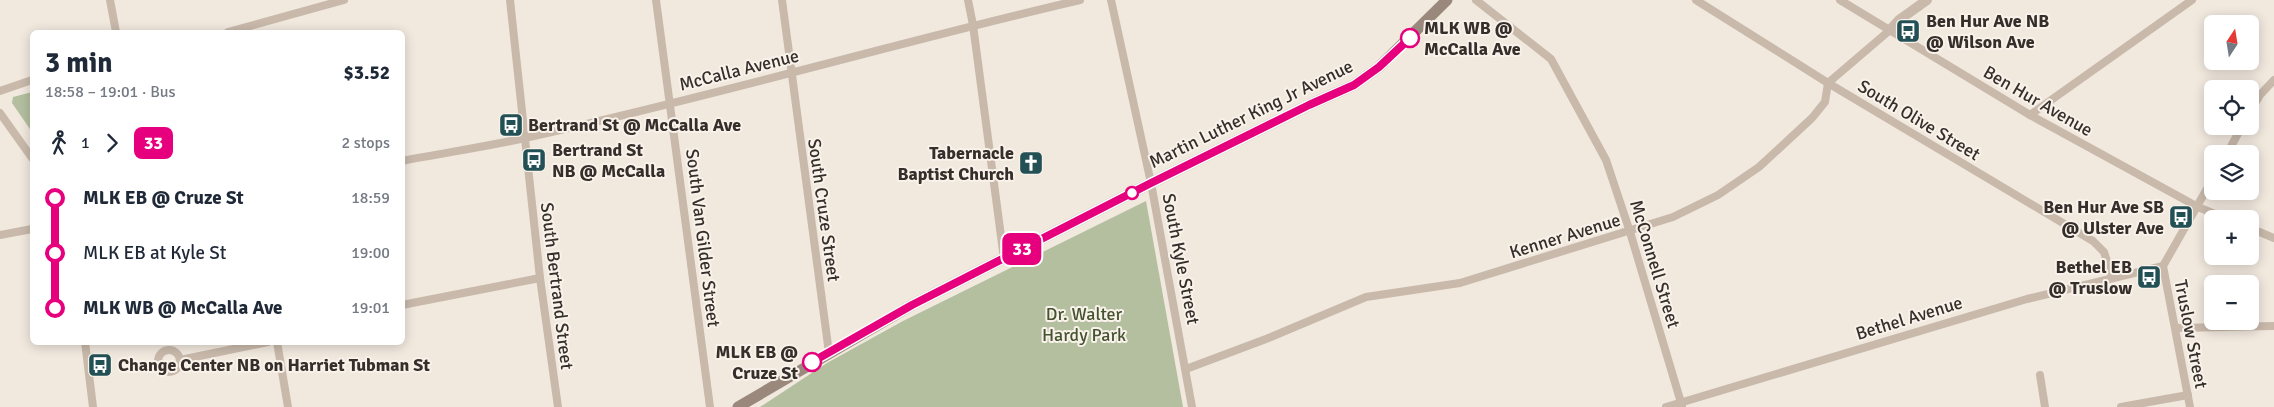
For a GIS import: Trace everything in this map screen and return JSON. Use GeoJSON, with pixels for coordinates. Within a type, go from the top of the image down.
{"type":"FeatureCollection","features":[{"type":"Feature","properties":{"kind":"main road","name":"Martin Luther King Jr Avenue"},"geometry":{"type":"LineString","coordinates":[[738,407],[912,305],[1151,183],[1309,105],[1354,85],[1379,67],[1448,0]]}},
{"type":"Feature","properties":{"kind":"street"},"geometry":{"type":"LineString","coordinates":[[110,0],[116,30]]}},
{"type":"Feature","properties":{"kind":"street"},"geometry":{"type":"LineString","coordinates":[[235,30],[344,0]]}},
{"type":"Feature","properties":{"kind":"street","name":"South Bertrand Street"},"geometry":{"type":"LineString","coordinates":[[510,0],[540,278],[558,407]]}},
{"type":"Feature","properties":{"kind":"street","name":"South Van Gilder Street"},"geometry":{"type":"LineString","coordinates":[[656,0],[710,407]]}},
{"type":"Feature","properties":{"kind":"street","name":"South Cruze Street"},"geometry":{"type":"LineString","coordinates":[[782,0],[828,353]]}},
{"type":"Feature","properties":{"kind":"street"},"geometry":{"type":"LineString","coordinates":[[968,0],[973,25],[1004,259]]}},
{"type":"Feature","properties":{"kind":"street","name":"McCalla Avenue"},"geometry":{"type":"LineString","coordinates":[[405,160],[524,138],[973,25],[1080,0]]}},
{"type":"Feature","properties":{"kind":"street","name":"South Kyle Street"},"geometry":{"type":"LineString","coordinates":[[1111,0],[1151,183],[1192,407]]}},
{"type":"Feature","properties":{"kind":"street","name":"McConnell Street"},"geometry":{"type":"LineString","coordinates":[[1476,0],[1551,59],[1606,160],[1630,232],[1682,405]]}},
{"type":"Feature","properties":{"kind":"street","name":"South Olive Street"},"geometry":{"type":"LineString","coordinates":[[1696,0],[1828,83],[2092,242],[2104,252],[2112,277]]}},
{"type":"Feature","properties":{"kind":"street","name":"Ben Hur Avenue"},"geometry":{"type":"LineString","coordinates":[[1840,0],[2030,114],[2205,210]]}},
{"type":"Feature","properties":{"kind":"street"},"geometry":{"type":"LineString","coordinates":[[1828,83],[1890,30],[1899,20],[1927,0]]}},
{"type":"Feature","properties":{"kind":"street"},"geometry":{"type":"LineString","coordinates":[[2030,114],[2192,0]]}},
{"type":"Feature","properties":{"kind":"street"},"geometry":{"type":"LineString","coordinates":[[2259,97],[2274,80]]}},
{"type":"Feature","properties":{"kind":"street"},"geometry":{"type":"LineString","coordinates":[[0,91],[30,81]]}},
{"type":"Feature","properties":{"kind":"street","name":"Kenner Avenue"},"geometry":{"type":"LineString","coordinates":[[1186,369],[1266,339],[1366,296],[1460,283],[1630,232],[1696,207],[1760,167],[1812,118],[1825,102],[1828,83]]}},
{"type":"Feature","properties":{"kind":"street"},"geometry":{"type":"LineString","coordinates":[[0,113],[30,155]]}},
{"type":"Feature","properties":{"kind":"street"},"geometry":{"type":"LineString","coordinates":[[2163,266],[2204,195]]}},
{"type":"Feature","properties":{"kind":"street"},"geometry":{"type":"LineString","coordinates":[[0,235],[30,230]]}},
{"type":"Feature","properties":{"kind":"street"},"geometry":{"type":"LineString","coordinates":[[2259,232],[2274,238]]}},
{"type":"Feature","properties":{"kind":"street","name":"Bethel Avenue"},"geometry":{"type":"LineString","coordinates":[[1666,407],[1682,405],[1967,316],[2112,277],[2163,266]]}},
{"type":"Feature","properties":{"kind":"street","name":"Truslow Street"},"geometry":{"type":"LineString","coordinates":[[2163,266],[2190,407]]}},
{"type":"Feature","properties":{"kind":"street"},"geometry":{"type":"LineString","coordinates":[[405,304],[540,278]]}},
{"type":"Feature","properties":{"kind":"street"},"geometry":{"type":"LineString","coordinates":[[2176,328],[2274,326]]}},
{"type":"Feature","properties":{"kind":"street"},"geometry":{"type":"LineString","coordinates":[[85,345],[93,407]]}},
{"type":"Feature","properties":{"kind":"street"},"geometry":{"type":"LineString","coordinates":[[180,360],[253,345]]}},
{"type":"Feature","properties":{"kind":"street"},"geometry":{"type":"LineString","coordinates":[[278,345],[288,407]]}},
{"type":"Feature","properties":{"kind":"street"},"geometry":{"type":"LineString","coordinates":[[2040,375],[2045,407]]}},
{"type":"Feature","properties":{"kind":"street"},"geometry":{"type":"LineString","coordinates":[[2121,407],[2188,395]]}},
{"type":"Feature","properties":{"kind":"green space"},"geometry":{"type":"Polygon","coordinates":[[[30,93],[30,129],[12,103],[13,97],[30,93]]]}},
{"type":"Feature","properties":{"kind":"green space","name":"Dr. Walter Hardy Park"},"geometry":{"type":"Polygon","coordinates":[[[1146,201],[1183,407],[760,407],[827,363],[903,321],[1146,201]]]}},
{"type":"Feature","properties":{"kind":"bus line","name":"33"},"geometry":{"type":"LineString","coordinates":[[812,362],[912,305],[1151,183],[1309,105],[1354,85],[1379,67],[1410,38]]}},
{"type":"Feature","properties":{"kind":"place","name":"Ben Hur Ave NB @ Wilson Ave"},"geometry":{"type":"Point","coordinates":[1908,31]}},
{"type":"Feature","properties":{"kind":"place","name":"MLK WB @ McCalla Ave"},"geometry":{"type":"Point","coordinates":[1410,38]}},
{"type":"Feature","properties":{"kind":"place","name":"Bertrand St @ McCalla Ave"},"geometry":{"type":"Point","coordinates":[511,125]}},
{"type":"Feature","properties":{"kind":"place","name":"Bertrand St NB @ McCalla"},"geometry":{"type":"Point","coordinates":[534,160]}},
{"type":"Feature","properties":{"kind":"place","name":"Tabernacle Baptist Church"},"geometry":{"type":"Point","coordinates":[1031,163]}},
{"type":"Feature","properties":{"kind":"place","name":"Ben Hur Ave SB @ Ulster Ave"},"geometry":{"type":"Point","coordinates":[2181,217]}},
{"type":"Feature","properties":{"kind":"place","name":"Bethel EB @ Truslow"},"geometry":{"type":"Point","coordinates":[2149,277]}},
{"type":"Feature","properties":{"kind":"place","name":"MLK EB @ Cruze St"},"geometry":{"type":"Point","coordinates":[812,362]}},
{"type":"Feature","properties":{"kind":"place","name":"Change Center NB on Harriet Tubman St"},"geometry":{"type":"Point","coordinates":[100,365]}}]}
